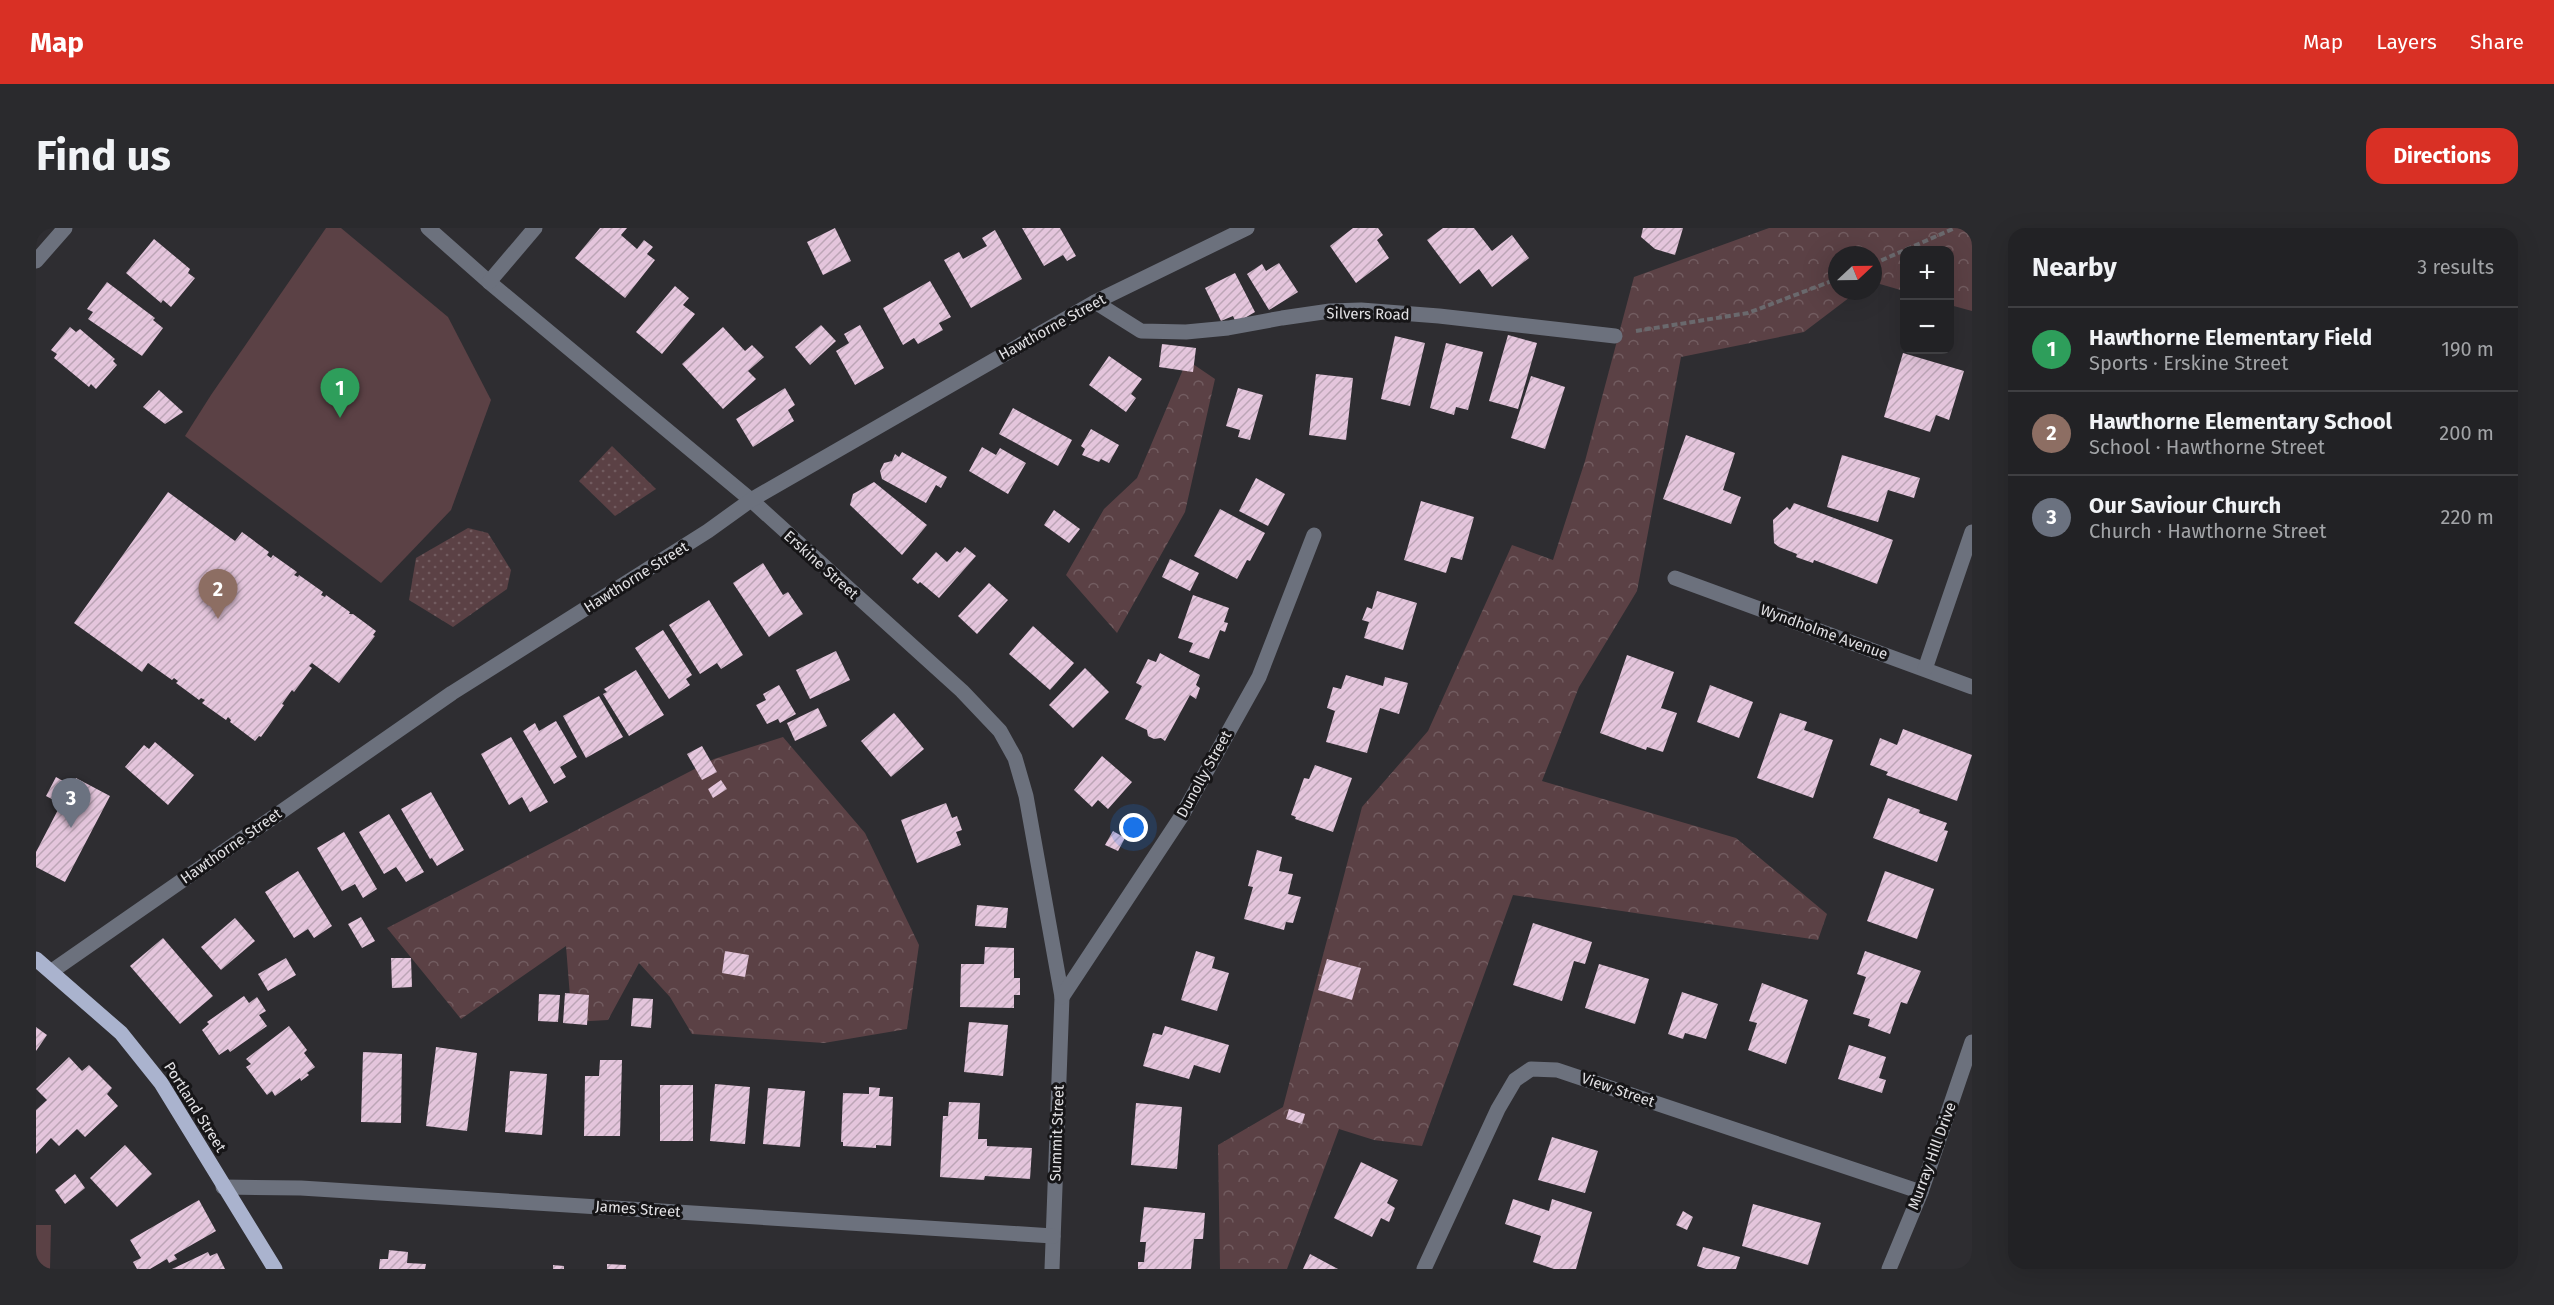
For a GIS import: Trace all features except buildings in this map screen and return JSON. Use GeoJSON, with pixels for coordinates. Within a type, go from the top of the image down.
{"type":"FeatureCollection","features":[{"type":"Feature","properties":{"kind":"main road","name":"Portland Street"},"geometry":{"type":"LineString","coordinates":[[36,959],[128,1041],[161,1083],[275,1269]]}},
{"type":"Feature","properties":{"kind":"street"},"geometry":{"type":"LineString","coordinates":[[36,261],[65,228]]}},
{"type":"Feature","properties":{"kind":"street","name":"Erskine Street"},"geometry":{"type":"LineString","coordinates":[[428,228],[489,282],[752,500],[962,691],[1000,731],[1015,758],[1026,796],[1062,997]]}},
{"type":"Feature","properties":{"kind":"street"},"geometry":{"type":"LineString","coordinates":[[489,282],[535,228]]}},
{"type":"Feature","properties":{"kind":"street","name":"Hawthorne Street"},"geometry":{"type":"LineString","coordinates":[[52,971],[452,693],[699,537],[752,500],[1095,302],[1247,228]]}},
{"type":"Feature","properties":{"kind":"street","name":"Silvers Road"},"geometry":{"type":"LineString","coordinates":[[1095,302],[1141,331],[1186,332],[1228,328],[1291,316],[1361,310],[1439,316],[1615,336]]}},
{"type":"Feature","properties":{"kind":"street"},"geometry":{"type":"LineString","coordinates":[[1925,669],[1972,532]]}},
{"type":"Feature","properties":{"kind":"street","name":"Dunolly Street"},"geometry":{"type":"LineString","coordinates":[[1062,997],[1181,818],[1259,677],[1314,535]]}},
{"type":"Feature","properties":{"kind":"street","name":"Wyndholme Avenue"},"geometry":{"type":"LineString","coordinates":[[1675,578],[1972,687]]}},
{"type":"Feature","properties":{"kind":"street","name":"Summit Street"},"geometry":{"type":"LineString","coordinates":[[1052,1269],[1062,997]]}},
{"type":"Feature","properties":{"kind":"street","name":"Murray Hill Drive"},"geometry":{"type":"LineString","coordinates":[[1889,1269],[1921,1192],[1972,1042]]}},
{"type":"Feature","properties":{"kind":"street","name":"View Street"},"geometry":{"type":"LineString","coordinates":[[1424,1269],[1498,1109],[1515,1080],[1531,1069],[1557,1070],[1921,1192]]}},
{"type":"Feature","properties":{"kind":"street","name":"James Street"},"geometry":{"type":"LineString","coordinates":[[223,1187],[292,1187],[1053,1236]]}},
{"type":"Feature","properties":{"kind":"path"},"geometry":{"type":"LineString","coordinates":[[1882,260],[1955,228]]}},
{"type":"Feature","properties":{"kind":"path"},"geometry":{"type":"LineString","coordinates":[[1615,336],[1748,313],[1828,282]]}},
{"type":"Feature","properties":{"kind":"green space"},"geometry":{"type":"Polygon","coordinates":[[[326,228],[341,228],[448,317],[491,400],[451,510],[381,583],[185,436],[326,228]]]}},
{"type":"Feature","properties":{"kind":"green space"},"geometry":{"type":"Polygon","coordinates":[[[1769,228],[1972,228],[1972,311],[1954,306],[1954,246],[1900,246],[1900,290],[1882,285],[1882,246],[1828,246],[1828,300],[1846,300],[1804,332],[1681,357],[1637,591],[1579,687],[1542,781],[1736,838],[1827,914],[1818,940],[1513,895],[1422,1146],[1374,1140],[1339,1129],[1287,1269],[1220,1269],[1218,1145],[1283,1107],[1362,807],[1428,731],[1512,545],[1553,560],[1585,461],[1634,277],[1769,228]]]}},
{"type":"Feature","properties":{"kind":"green space"},"geometry":{"type":"Polygon","coordinates":[[[1187,360],[1215,379],[1185,512],[1117,633],[1066,575],[1104,509],[1137,478],[1187,360]]]}},
{"type":"Feature","properties":{"kind":"green space"},"geometry":{"type":"Polygon","coordinates":[[[612,446],[656,489],[615,516],[579,481],[612,446]]]}},
{"type":"Feature","properties":{"kind":"green space"},"geometry":{"type":"Polygon","coordinates":[[[468,528],[488,533],[511,570],[507,589],[453,627],[409,600],[416,558],[468,528]]]}},
{"type":"Feature","properties":{"kind":"green space"},"geometry":{"type":"Polygon","coordinates":[[[783,737],[865,833],[919,945],[907,1029],[824,1043],[692,1034],[670,997],[639,963],[608,1020],[572,1022],[566,946],[461,1019],[387,928],[714,759],[783,737]]]}},
{"type":"Feature","properties":{"kind":"green space"},"geometry":{"type":"Polygon","coordinates":[[[36,1225],[51,1225],[50,1269],[36,1269],[36,1225]]]}},
{"type":"Feature","properties":{"kind":"place","name":"Hawthorne Elementary Field"},"geometry":{"type":"Point","coordinates":[340,418]}},
{"type":"Feature","properties":{"kind":"place","name":"Hawthorne Elementary School"},"geometry":{"type":"Point","coordinates":[218,619]}},
{"type":"Feature","properties":{"kind":"place","name":"Our Saviour Church"},"geometry":{"type":"Point","coordinates":[71,828]}}]}
